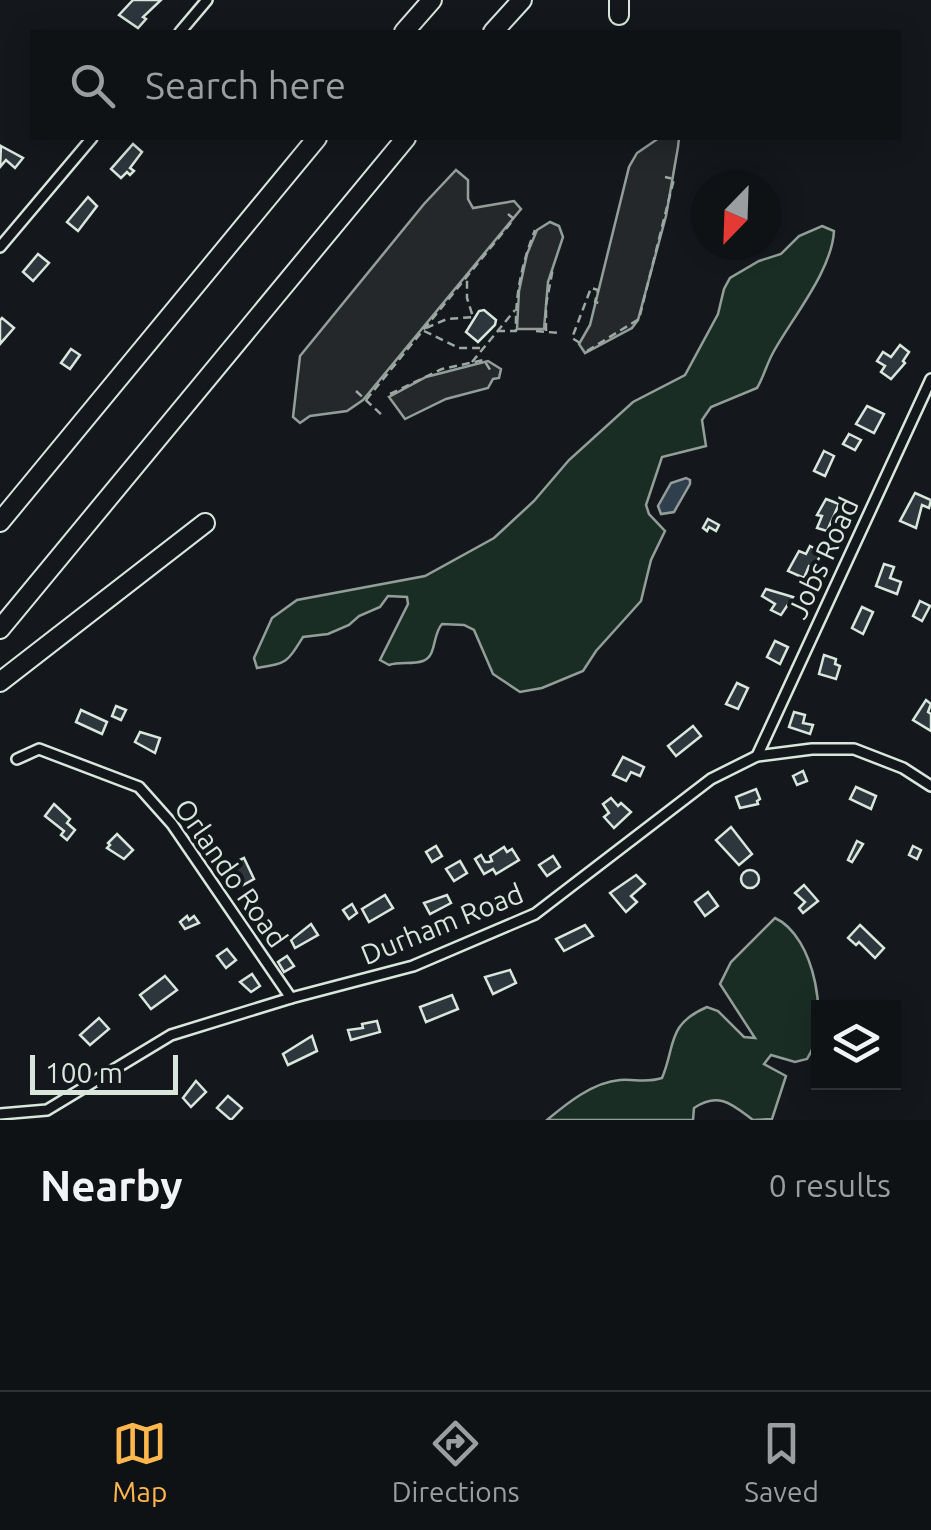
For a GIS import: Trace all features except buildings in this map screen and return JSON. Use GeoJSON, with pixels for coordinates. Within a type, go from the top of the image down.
{"type":"FeatureCollection","features":[{"type":"Feature","properties":{"kind":"highway"},"geometry":{"type":"LineString","coordinates":[[406,30],[432,0]]}},
{"type":"Feature","properties":{"kind":"highway"},"geometry":{"type":"LineString","coordinates":[[496,30],[522,0]]}},
{"type":"Feature","properties":{"kind":"highway"},"geometry":{"type":"LineString","coordinates":[[0,522],[316,140]]}},
{"type":"Feature","properties":{"kind":"highway"},"geometry":{"type":"LineString","coordinates":[[0,630],[404,140]]}},
{"type":"Feature","properties":{"kind":"highway"},"geometry":{"type":"LineString","coordinates":[[0,682],[205,523]]}},
{"type":"Feature","properties":{"kind":"street"},"geometry":{"type":"LineString","coordinates":[[182,30],[207,0]]}},
{"type":"Feature","properties":{"kind":"street"},"geometry":{"type":"LineString","coordinates":[[0,247],[90,140]]}},
{"type":"Feature","properties":{"kind":"street","name":"Jobs Road"},"geometry":{"type":"LineString","coordinates":[[757,756],[931,380]]}},
{"type":"Feature","properties":{"kind":"street","name":"Orlando Road"},"geometry":{"type":"LineString","coordinates":[[17,759],[39,748],[140,786],[172,824],[290,998]]}},
{"type":"Feature","properties":{"kind":"street","name":"Durham Road"},"geometry":{"type":"LineString","coordinates":[[0,1114],[47,1110],[171,1035],[413,966],[535,914],[711,779],[757,756],[812,749],[854,749],[903,768],[931,786]]}},
{"type":"Feature","properties":{"kind":"path"},"geometry":{"type":"LineString","coordinates":[[587,351],[640,319],[670,204],[674,179],[665,177]]}},
{"type":"Feature","properties":{"kind":"path"},"geometry":{"type":"LineString","coordinates":[[366,400],[514,219],[508,214]]}},
{"type":"Feature","properties":{"kind":"path"},"geometry":{"type":"LineString","coordinates":[[497,331],[516,331],[521,273],[535,230]]}},
{"type":"Feature","properties":{"kind":"path"},"geometry":{"type":"LineString","coordinates":[[546,331],[548,286],[554,268]]}},
{"type":"Feature","properties":{"kind":"path"},"geometry":{"type":"LineString","coordinates":[[423,329],[447,319],[473,316],[467,298],[467,276]]}},
{"type":"Feature","properties":{"kind":"path"},"geometry":{"type":"LineString","coordinates":[[580,343],[572,338],[591,288],[598,290],[595,302],[603,304]]}},
{"type":"Feature","properties":{"kind":"path"},"geometry":{"type":"LineString","coordinates":[[471,363],[516,309]]}},
{"type":"Feature","properties":{"kind":"path"},"geometry":{"type":"LineString","coordinates":[[423,329],[460,348],[483,348]]}},
{"type":"Feature","properties":{"kind":"path"},"geometry":{"type":"LineString","coordinates":[[536,331],[560,333]]}},
{"type":"Feature","properties":{"kind":"path"},"geometry":{"type":"LineString","coordinates":[[390,394],[442,369],[484,360],[492,373]]}},
{"type":"Feature","properties":{"kind":"path"},"geometry":{"type":"LineString","coordinates":[[356,391],[384,417]]}},
{"type":"Feature","properties":{"kind":"green space"},"geometry":{"type":"Polygon","coordinates":[[[822,226],[834,231],[826,261],[757,388],[711,407],[702,420],[706,446],[662,457],[646,505],[665,531],[651,560],[641,601],[583,671],[542,688],[520,692],[493,674],[474,630],[464,625],[442,624],[427,658],[389,665],[380,660],[408,604],[407,597],[388,596],[380,607],[349,625],[328,634],[303,637],[285,661],[257,668],[254,658],[272,618],[297,600],[425,576],[494,538],[534,501],[569,460],[633,402],[685,375],[718,314],[730,278],[759,261],[781,260],[781,254],[799,236],[822,226]]]}},
{"type":"Feature","properties":{"kind":"green space"},"geometry":{"type":"Polygon","coordinates":[[[775,918],[800,943],[815,982],[817,1000],[811,1000],[811,1050],[807,1059],[795,1062],[771,1055],[764,1064],[786,1076],[772,1119],[753,1120],[718,1100],[694,1108],[693,1120],[547,1120],[600,1085],[662,1078],[678,1029],[707,1007],[718,1011],[744,1037],[755,1038],[720,984],[731,962],[775,918]]]}},
{"type":"Feature","properties":{"kind":"shaded area"},"geometry":{"type":"Polygon","coordinates":[[[656,140],[679,140],[666,216],[638,320],[632,328],[585,353],[579,344],[590,325],[629,167],[637,153],[656,140]]]}},
{"type":"Feature","properties":{"kind":"shaded area"},"geometry":{"type":"Polygon","coordinates":[[[456,170],[468,180],[468,199],[473,208],[514,201],[521,209],[363,400],[347,411],[310,416],[300,423],[293,417],[300,356],[456,170]]]}},
{"type":"Feature","properties":{"kind":"shaded area"},"geometry":{"type":"Polygon","coordinates":[[[550,222],[559,226],[563,237],[548,282],[544,329],[517,329],[519,291],[527,254],[537,230],[550,222]]]}},
{"type":"Feature","properties":{"kind":"shaded area"},"geometry":{"type":"Polygon","coordinates":[[[488,361],[501,369],[499,378],[493,379],[488,388],[446,399],[405,419],[389,397],[426,377],[488,361]]]}},
{"type":"Feature","properties":{"kind":"water"},"geometry":{"type":"Polygon","coordinates":[[[686,478],[690,484],[674,512],[661,514],[658,506],[671,483],[686,478]]]}}]}
